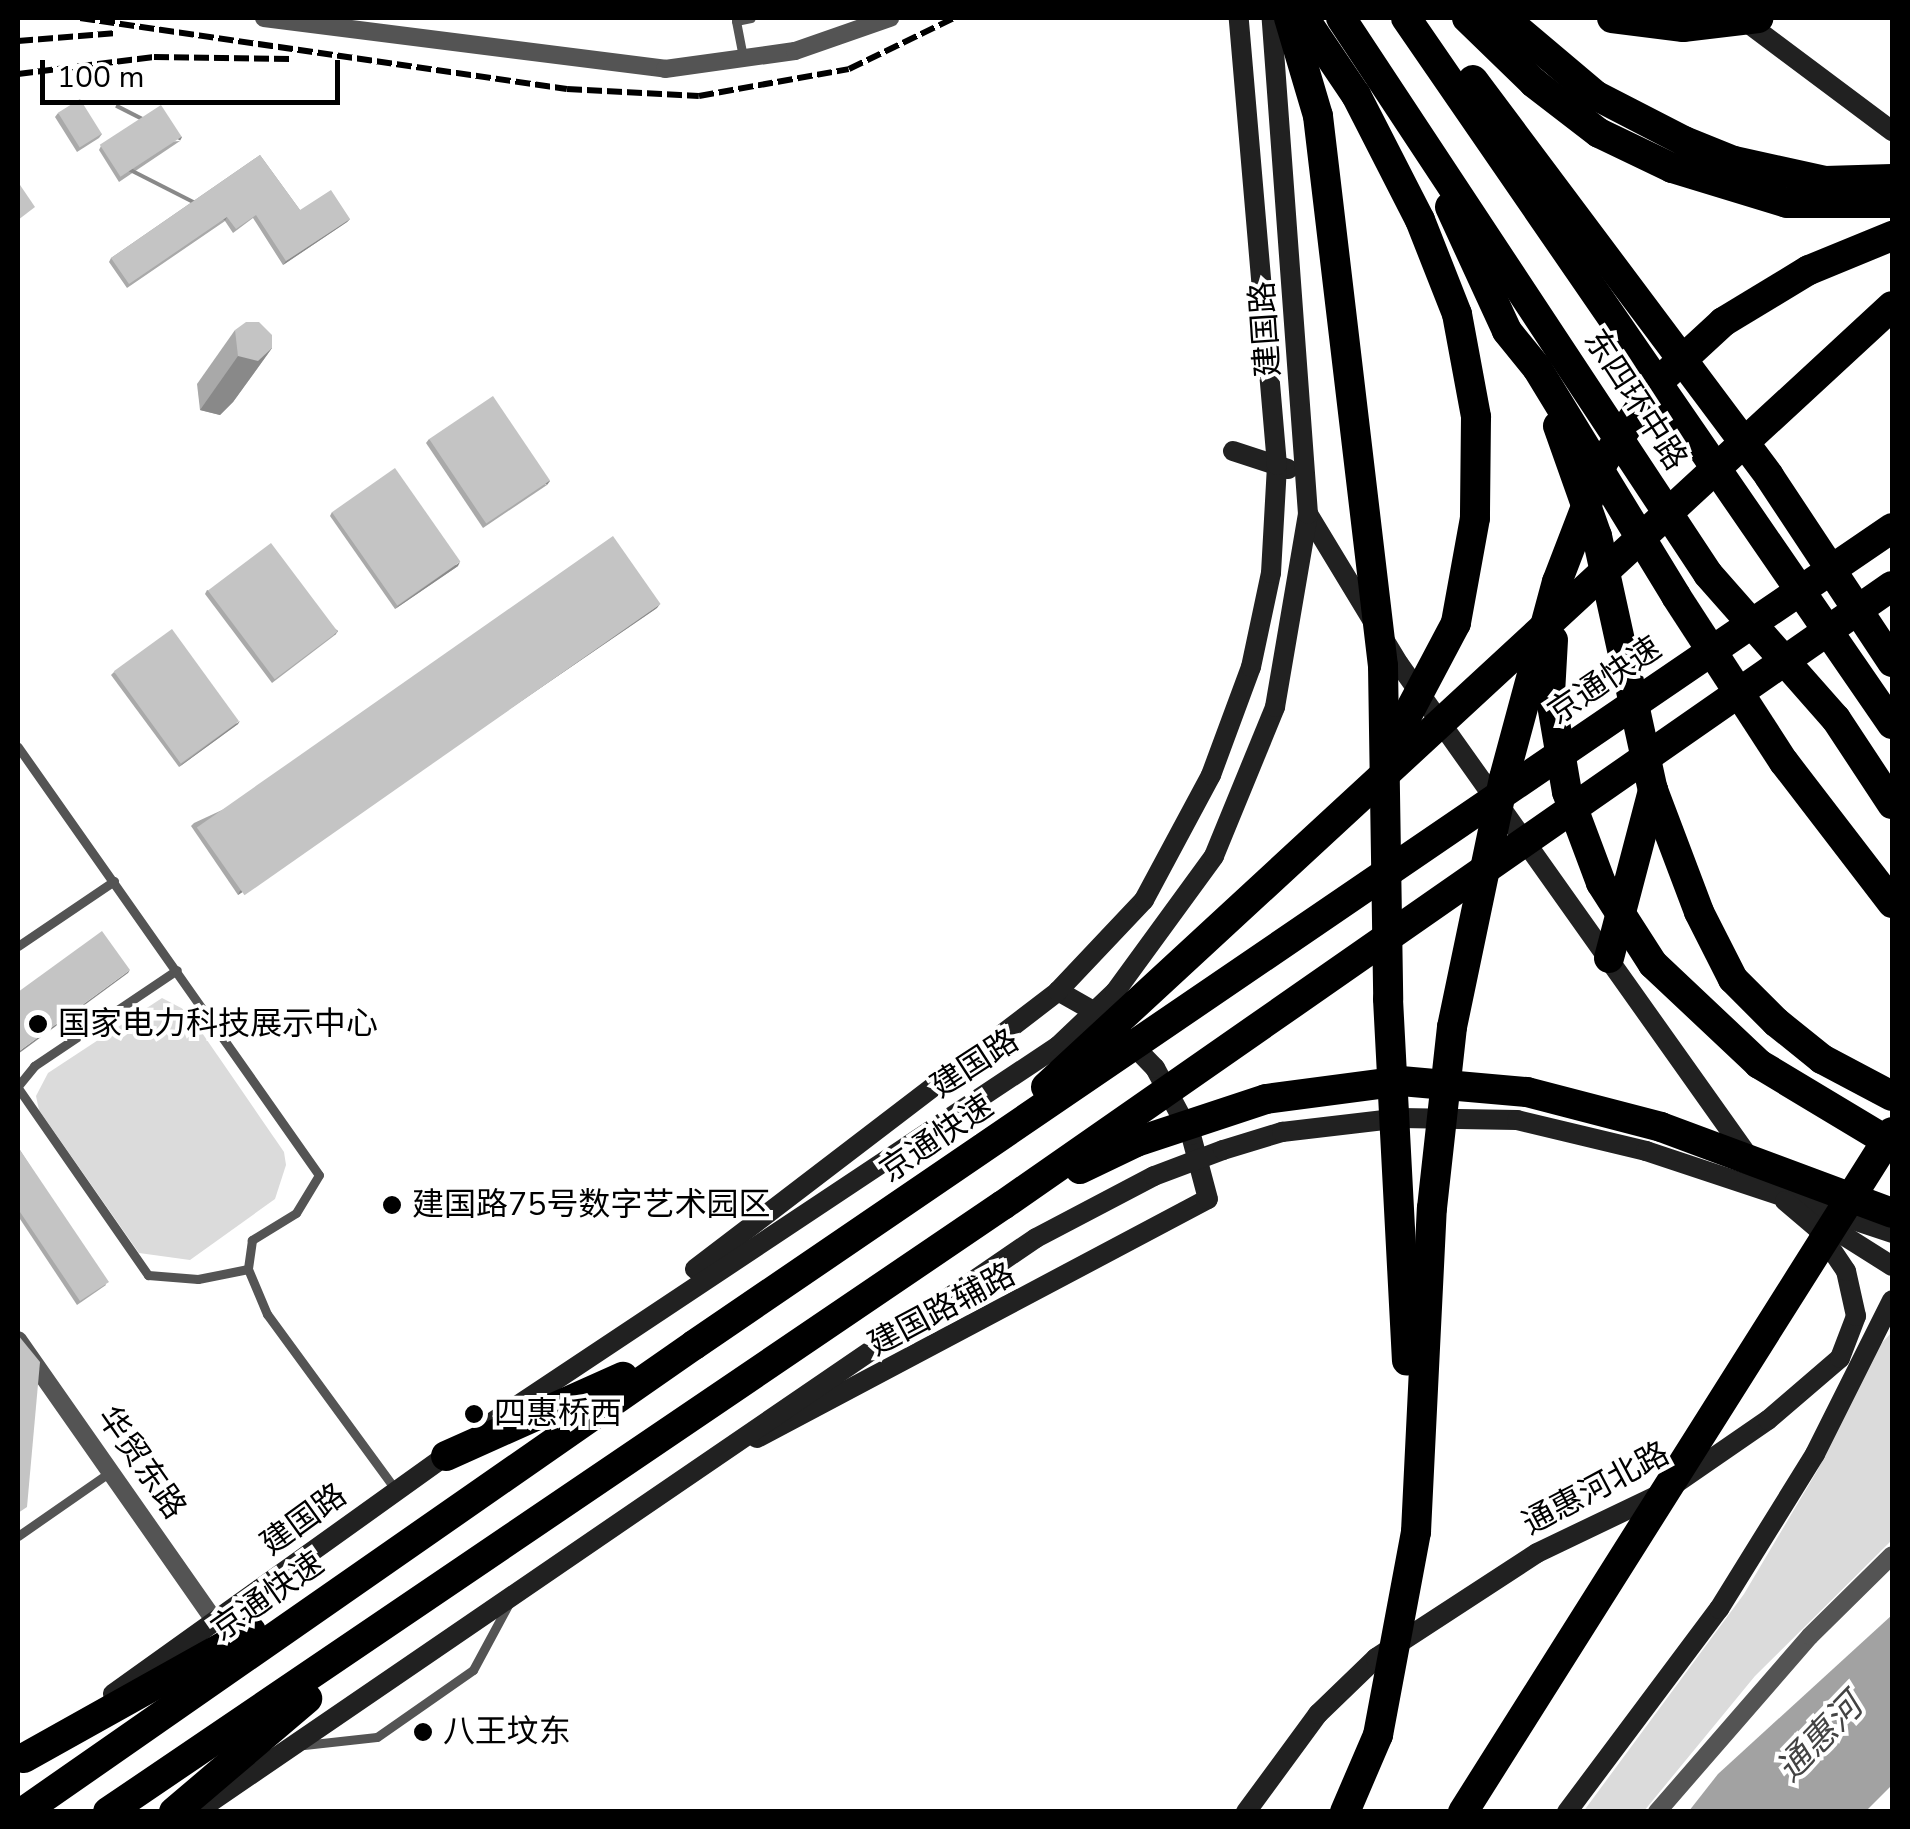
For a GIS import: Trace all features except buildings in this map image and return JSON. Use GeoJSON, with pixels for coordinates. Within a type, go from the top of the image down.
{"type":"FeatureCollection","features":[{"type":"Feature","properties":{"kind":"highway"},"geometry":{"type":"LineString","coordinates":[[1289,18],[1318,116],[1384,666],[1388,999],[1416,1532]]}},
{"type":"Feature","properties":{"kind":"highway"},"geometry":{"type":"LineString","coordinates":[[1300,857],[1390,750],[1456,623],[1475,518],[1476,434],[1456,314],[1420,220],[1356,96],[1301,18]]}},
{"type":"Feature","properties":{"kind":"highway","name":"东四环中路"},"geometry":{"type":"LineString","coordinates":[[1341,18],[1708,574],[1836,719],[1892,804]]}},
{"type":"Feature","properties":{"kind":"highway"},"geometry":{"type":"LineString","coordinates":[[1409,18],[1446,44],[1769,476],[1892,662]]}},
{"type":"Feature","properties":{"kind":"highway","name":"东四环中路"},"geometry":{"type":"LineString","coordinates":[[1409,18],[1892,724]]}},
{"type":"Feature","properties":{"kind":"highway"},"geometry":{"type":"LineString","coordinates":[[1468,18],[1534,82],[1598,132],[1672,168],[1787,203],[1892,203]]}},
{"type":"Feature","properties":{"kind":"highway"},"geometry":{"type":"LineString","coordinates":[[1504,18],[1594,95],[1734,161],[1825,181],[1892,179]]}},
{"type":"Feature","properties":{"kind":"highway"},"geometry":{"type":"LineString","coordinates":[[1612,18],[1683,27],[1759,25]]}},
{"type":"Feature","properties":{"kind":"highway"},"geometry":{"type":"LineString","coordinates":[[1405,112],[1508,332],[1538,368],[1784,762],[1892,902]]}},
{"type":"Feature","properties":{"kind":"highway"},"geometry":{"type":"LineString","coordinates":[[1345,1812],[1378,1735],[1416,1532],[1432,1208],[1452,1027],[1504,778],[1557,582],[1603,462],[1657,383],[1723,322],[1809,270],[1892,236]]}},
{"type":"Feature","properties":{"kind":"highway"},"geometry":{"type":"LineString","coordinates":[[948,1174],[1300,857],[1892,306]]}},
{"type":"Feature","properties":{"kind":"highway"},"geometry":{"type":"LineString","coordinates":[[1538,368],[1597,536],[1653,790],[1675,858],[1733,978],[1822,1059],[1892,1096]]}},
{"type":"Feature","properties":{"kind":"highway"},"geometry":{"type":"LineString","coordinates":[[1769,476],[1892,620]]}},
{"type":"Feature","properties":{"kind":"highway","name":"京通快速"},"geometry":{"type":"LineString","coordinates":[[23,1812],[398,1548],[1892,528]]}},
{"type":"Feature","properties":{"kind":"highway"},"geometry":{"type":"LineString","coordinates":[[1557,582],[1550,693],[1566,792],[1602,883],[1653,964],[1704,1016],[1759,1064],[1892,1144]]}},
{"type":"Feature","properties":{"kind":"highway"},"geometry":{"type":"LineString","coordinates":[[108,1812],[412,1610],[1003,1206],[1892,586]]}},
{"type":"Feature","properties":{"kind":"highway"},"geometry":{"type":"LineString","coordinates":[[1609,958],[1653,790]]}},
{"type":"Feature","properties":{"kind":"highway"},"geometry":{"type":"LineString","coordinates":[[1003,1206],[1205,1116],[1266,1100],[1400,1081],[1528,1092],[1661,1127],[1892,1212]]}},
{"type":"Feature","properties":{"kind":"highway"},"geometry":{"type":"LineString","coordinates":[[1463,1812],[1892,1132]]}},
{"type":"Feature","properties":{"kind":"highway"},"geometry":{"type":"LineString","coordinates":[[446,1456],[694,1345]]}},
{"type":"Feature","properties":{"kind":"highway"},"geometry":{"type":"LineString","coordinates":[[21,1760],[398,1548]]}},
{"type":"Feature","properties":{"kind":"highway"},"geometry":{"type":"LineString","coordinates":[[174,1812],[412,1610]]}},
{"type":"Feature","properties":{"kind":"street"},"geometry":{"type":"LineString","coordinates":[[264,18],[665,70],[744,62],[890,18]]}},
{"type":"Feature","properties":{"kind":"street"},"geometry":{"type":"LineString","coordinates":[[578,1361],[1058,992],[1144,900],[1212,776],[1251,667],[1271,573],[1277,465],[1239,18]]}},
{"type":"Feature","properties":{"kind":"street"},"geometry":{"type":"LineString","coordinates":[[1272,18],[1278,60]]}},
{"type":"Feature","properties":{"kind":"street","name":"建国路"},"geometry":{"type":"LineString","coordinates":[[21,1760],[578,1361],[1058,1046],[1115,992],[1214,856],[1275,707],[1308,514],[1278,60],[1301,18]]}},
{"type":"Feature","properties":{"kind":"street"},"geometry":{"type":"LineString","coordinates":[[1741,18],[1759,25],[1892,132]]}},
{"type":"Feature","properties":{"kind":"street"},"geometry":{"type":"LineString","coordinates":[[1233,451],[1306,476]]}},
{"type":"Feature","properties":{"kind":"street"},"geometry":{"type":"LineString","coordinates":[[1308,514],[1399,664],[1776,1193],[1892,1266]]}},
{"type":"Feature","properties":{"kind":"street","name":"建国路辅路"},"geometry":{"type":"LineString","coordinates":[[700,1466],[888,1374],[1208,1199],[1191,1135],[1155,1068],[1108,1019],[1058,992]]}},
{"type":"Feature","properties":{"kind":"street"},"geometry":{"type":"LineString","coordinates":[[196,1812],[1036,1238],[1154,1176],[1223,1150],[1282,1132],[1400,1118],[1517,1120],[1646,1151],[1892,1233]]}},
{"type":"Feature","properties":{"kind":"street","name":"通惠河北路"},"geometry":{"type":"LineString","coordinates":[[1246,1812],[1318,1714],[1376,1658],[1537,1552],[1662,1493],[1768,1420],[1840,1358],[1856,1316],[1846,1270],[1816,1228],[1776,1193]]}},
{"type":"Feature","properties":{"kind":"street"},"geometry":{"type":"LineString","coordinates":[[1567,1812],[1719,1610],[1815,1454],[1892,1300]]}},
{"type":"Feature","properties":{"kind":"street","name":"华贸东路"},"geometry":{"type":"LineString","coordinates":[[18,1340],[216,1620]]}},
{"type":"Feature","properties":{"kind":"street"},"geometry":{"type":"LineString","coordinates":[[1657,1812],[1810,1636],[1892,1555]]}},
{"type":"Feature","properties":{"kind":"lane"},"geometry":{"type":"LineString","coordinates":[[744,62],[736,21],[752,18]]}},
{"type":"Feature","properties":{"kind":"lane"},"geometry":{"type":"LineString","coordinates":[[18,747],[319,1175],[296,1213],[252,1240],[248,1269],[267,1314],[396,1491]]}},
{"type":"Feature","properties":{"kind":"lane"},"geometry":{"type":"LineString","coordinates":[[18,946],[114,881]]}},
{"type":"Feature","properties":{"kind":"lane"},"geometry":{"type":"LineString","coordinates":[[177,970],[34,1066],[18,1087],[148,1275],[198,1279],[248,1269]]}},
{"type":"Feature","properties":{"kind":"lane"},"geometry":{"type":"LineString","coordinates":[[18,1536],[110,1472]]}},
{"type":"Feature","properties":{"kind":"lane"},"geometry":{"type":"LineString","coordinates":[[292,1746],[377,1737],[473,1670],[514,1594]]}},
{"type":"Feature","properties":{"kind":"shaded area"},"geometry":{"type":"Polygon","coordinates":[[[162,998],[187,1011],[284,1152],[286,1165],[275,1199],[190,1260],[139,1253],[39,1110],[36,1096],[48,1073],[162,998]]]}},
{"type":"Feature","properties":{"kind":"shaded area"},"geometry":{"type":"Polygon","coordinates":[[[1892,1332],[1892,1540],[1755,1676],[1644,1811],[1583,1812],[1744,1594],[1817,1471],[1880,1345],[1892,1332]]]}},
{"type":"Feature","properties":{"kind":"water","name":"通惠河"},"geometry":{"type":"Polygon","coordinates":[[[1892,1615],[1892,1785],[1866,1811],[1689,1811],[1718,1774],[1892,1615]]]}},
{"type":"Feature","properties":{"kind":"railway"},"geometry":{"type":"LineString","coordinates":[[80,18],[567,89],[699,96],[849,69],[954,18]]}},
{"type":"Feature","properties":{"kind":"railway"},"geometry":{"type":"LineString","coordinates":[[18,41],[117,33]]}},
{"type":"Feature","properties":{"kind":"railway"},"geometry":{"type":"LineString","coordinates":[[18,74],[154,57],[291,59]]}},
{"type":"Feature","properties":{"kind":"place","name":"国家电力科技展示中心"},"geometry":{"type":"Point","coordinates":[38,1024]}},
{"type":"Feature","properties":{"kind":"place","name":"建国路75号数字艺术园区"},"geometry":{"type":"Point","coordinates":[392,1205]}},
{"type":"Feature","properties":{"kind":"place","name":"四惠桥西"},"geometry":{"type":"Point","coordinates":[474,1414]}},
{"type":"Feature","properties":{"kind":"place","name":"八王坟东"},"geometry":{"type":"Point","coordinates":[423,1732]}}]}
